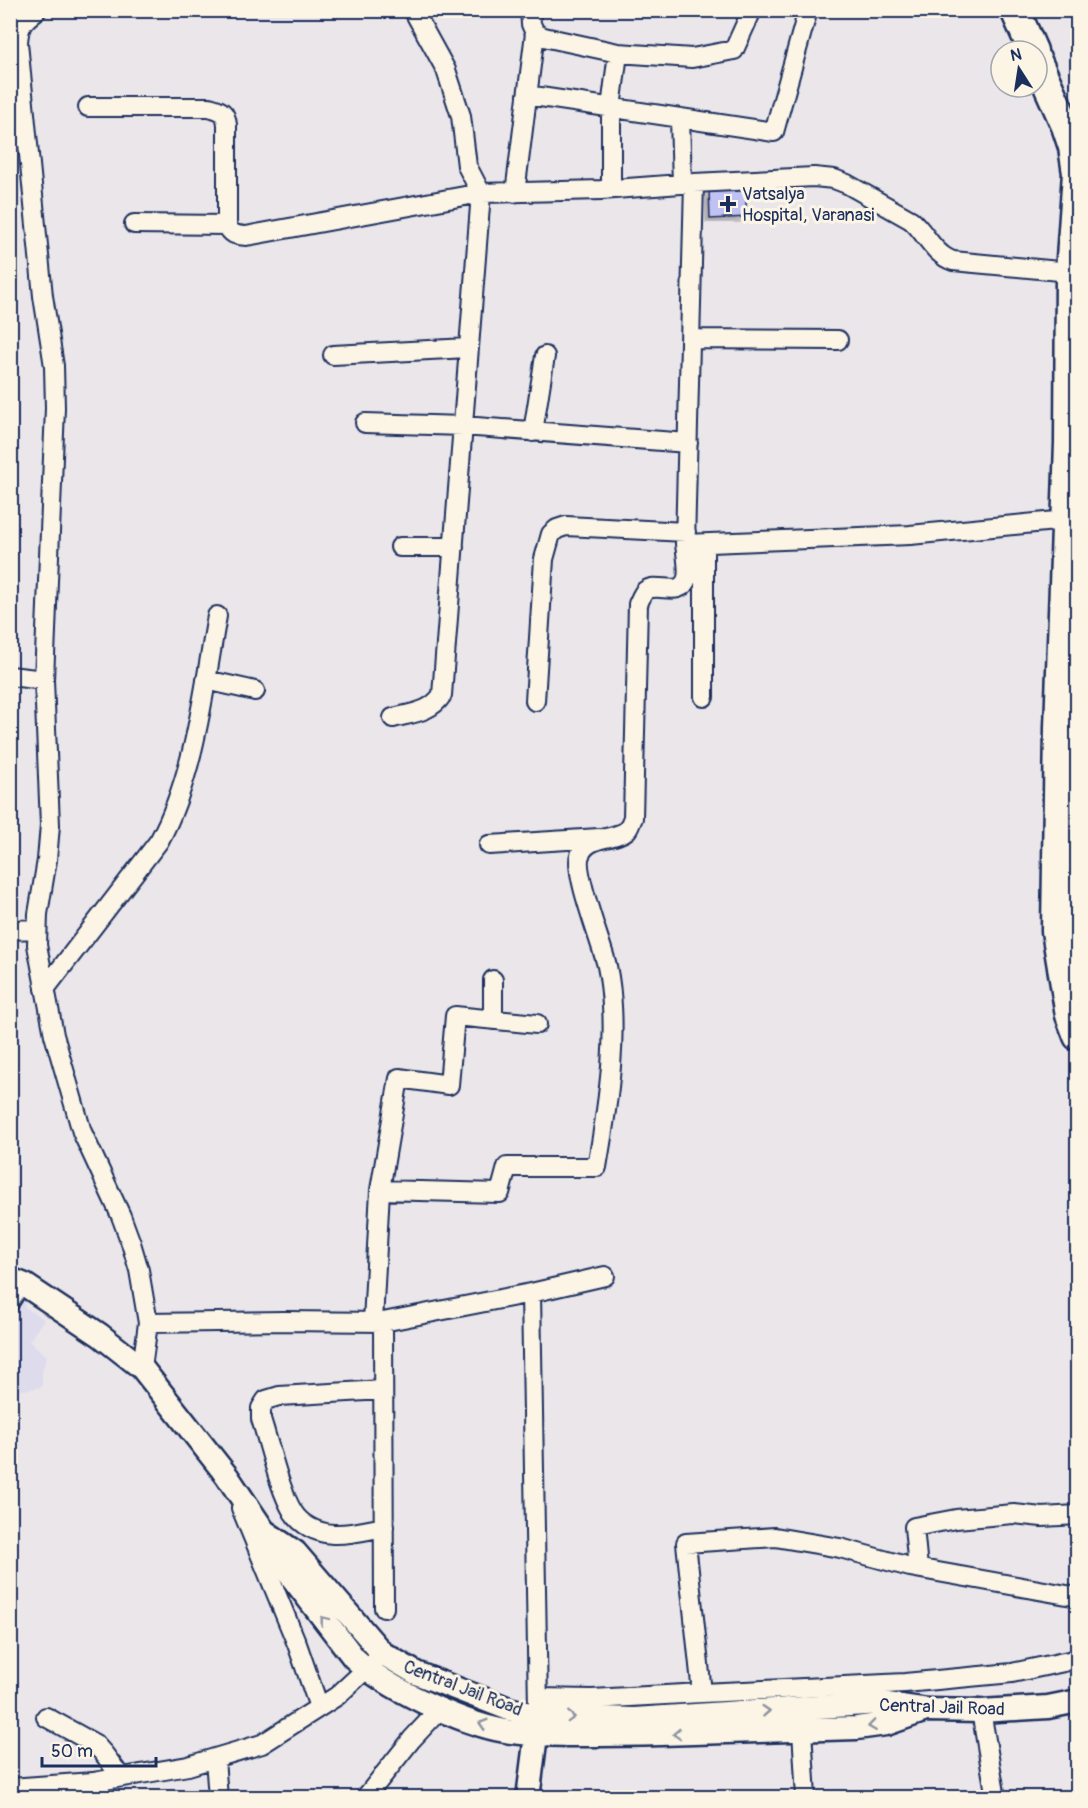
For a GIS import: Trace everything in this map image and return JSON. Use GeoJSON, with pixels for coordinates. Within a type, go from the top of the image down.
{"type":"FeatureCollection","features":[{"type":"Feature","properties":{"kind":"main road"},"geometry":{"type":"LineString","coordinates":[[1015,10],[1028,39]]}},
{"type":"Feature","properties":{"kind":"main road"},"geometry":{"type":"LineString","coordinates":[[1049,88],[1073,147],[1077,172],[1073,283],[1073,400],[1066,520],[1065,674],[1059,727],[1056,931],[1070,1015],[1077,1036]]}},
{"type":"Feature","properties":{"kind":"street"},"geometry":{"type":"LineString","coordinates":[[37,10],[22,22],[18,31],[43,296],[54,366],[56,408],[44,680],[50,825],[37,945],[54,1035],[82,1132],[131,1243],[139,1270],[148,1323],[142,1368]]}},
{"type":"Feature","properties":{"kind":"street"},"geometry":{"type":"LineString","coordinates":[[393,718],[427,710],[437,704],[442,695],[481,194],[467,166],[460,116],[447,70],[413,10]]}},
{"type":"Feature","properties":{"kind":"street"},"geometry":{"type":"LineString","coordinates":[[515,193],[535,33],[531,24],[530,10]]}},
{"type":"Feature","properties":{"kind":"street"},"geometry":{"type":"LineString","coordinates":[[535,33],[618,53],[692,58],[734,50],[752,10]]}},
{"type":"Feature","properties":{"kind":"street"},"geometry":{"type":"LineString","coordinates":[[527,95],[774,132],[808,10]]}},
{"type":"Feature","properties":{"kind":"street"},"geometry":{"type":"LineString","coordinates":[[611,189],[611,108],[618,53]]}},
{"type":"Feature","properties":{"kind":"street"},"geometry":{"type":"LineString","coordinates":[[88,107],[209,108],[219,109],[224,113],[227,125],[227,225],[236,235],[246,236],[481,194],[814,177],[834,179],[847,184],[911,220],[919,226],[945,259],[1073,283]]}},
{"type":"Feature","properties":{"kind":"street"},"geometry":{"type":"LineString","coordinates":[[680,118],[688,183],[690,339],[688,443],[692,540],[704,697]]}},
{"type":"Feature","properties":{"kind":"street"},"geometry":{"type":"LineString","coordinates":[[134,224],[227,225]]}},
{"type":"Feature","properties":{"kind":"street"},"geometry":{"type":"LineString","coordinates":[[690,339],[838,340]]}},
{"type":"Feature","properties":{"kind":"street"},"geometry":{"type":"LineString","coordinates":[[333,355],[468,348]]}},
{"type":"Feature","properties":{"kind":"street"},"geometry":{"type":"LineString","coordinates":[[534,432],[545,356]]}},
{"type":"Feature","properties":{"kind":"street"},"geometry":{"type":"LineString","coordinates":[[365,423],[463,426],[688,443]]}},
{"type":"Feature","properties":{"kind":"street"},"geometry":{"type":"LineString","coordinates":[[535,701],[544,559],[551,534],[557,528],[566,526],[692,540],[910,536],[1066,520]]}},
{"type":"Feature","properties":{"kind":"street"},"geometry":{"type":"LineString","coordinates":[[489,845],[617,836],[628,829],[633,818],[638,604],[644,592],[653,587],[675,590],[682,585],[687,578],[692,540]]}},
{"type":"Feature","properties":{"kind":"street"},"geometry":{"type":"LineString","coordinates":[[400,547],[454,548]]}},
{"type":"Feature","properties":{"kind":"street"},"geometry":{"type":"LineString","coordinates":[[45,989],[159,841],[169,823],[186,777],[217,616]]}},
{"type":"Feature","properties":{"kind":"street"},"geometry":{"type":"LineString","coordinates":[[10,676],[44,680]]}},
{"type":"Feature","properties":{"kind":"street"},"geometry":{"type":"LineString","coordinates":[[206,680],[255,691]]}},
{"type":"Feature","properties":{"kind":"street"},"geometry":{"type":"LineString","coordinates":[[1059,727],[1077,752]]}},
{"type":"Feature","properties":{"kind":"street"},"geometry":{"type":"LineString","coordinates":[[380,1190],[500,1193],[507,1167],[597,1167],[609,1102],[612,992],[581,879],[579,864],[584,849],[599,838]]}},
{"type":"Feature","properties":{"kind":"street"},"geometry":{"type":"LineString","coordinates":[[1056,931],[1077,886]]}},
{"type":"Feature","properties":{"kind":"street"},"geometry":{"type":"LineString","coordinates":[[10,930],[37,929]]}},
{"type":"Feature","properties":{"kind":"street"},"geometry":{"type":"LineString","coordinates":[[493,1020],[494,980]]}},
{"type":"Feature","properties":{"kind":"street"},"geometry":{"type":"LineString","coordinates":[[384,1608],[383,1390],[378,1322],[380,1190],[399,1078],[449,1085],[455,1016],[537,1024]]}},
{"type":"Feature","properties":{"kind":"street"},"geometry":{"type":"LineString","coordinates":[[148,1323],[378,1322],[531,1293],[604,1276]]}},
{"type":"Feature","properties":{"kind":"street","name":"Central Jail Road"},"geometry":{"type":"LineString","coordinates":[[16,1281],[100,1335],[142,1368],[227,1476],[264,1531],[295,1552],[382,1653],[416,1673],[509,1709],[538,1716],[634,1719],[880,1703],[928,1710],[981,1711],[1048,1707],[1077,1701]]}},
{"type":"Feature","properties":{"kind":"street"},"geometry":{"type":"LineString","coordinates":[[528,1797],[538,1716],[531,1293]]}},
{"type":"Feature","properties":{"kind":"street"},"geometry":{"type":"LineString","coordinates":[[383,1390],[279,1396],[266,1401],[261,1408],[261,1419],[285,1495],[294,1514],[307,1526],[320,1532],[334,1534],[384,1527]]}},
{"type":"Feature","properties":{"kind":"street"},"geometry":{"type":"LineString","coordinates":[[227,1476],[297,1644],[319,1707]]}},
{"type":"Feature","properties":{"kind":"street"},"geometry":{"type":"LineString","coordinates":[[918,1568],[914,1527],[956,1519],[1014,1514],[1042,1517],[1077,1515]]}},
{"type":"Feature","properties":{"kind":"street"},"geometry":{"type":"LineString","coordinates":[[264,1531],[288,1573],[354,1658],[366,1670],[440,1709],[505,1731],[538,1716],[592,1699],[905,1683],[1012,1673],[1077,1659]]}},
{"type":"Feature","properties":{"kind":"street"},"geometry":{"type":"LineString","coordinates":[[702,1693],[686,1543],[775,1537],[840,1548],[918,1568],[1077,1597]]}},
{"type":"Feature","properties":{"kind":"street"},"geometry":{"type":"LineString","coordinates":[[10,1788],[61,1791],[121,1777],[188,1766],[262,1744],[337,1696],[382,1653]]}},
{"type":"Feature","properties":{"kind":"street"},"geometry":{"type":"LineString","coordinates":[[365,1797],[412,1739],[440,1709]]}},
{"type":"Feature","properties":{"kind":"street"},"geometry":{"type":"LineString","coordinates":[[538,1716],[625,1735],[857,1728],[886,1724],[928,1710]]}},
{"type":"Feature","properties":{"kind":"street"},"geometry":{"type":"LineString","coordinates":[[981,1711],[996,1797]]}},
{"type":"Feature","properties":{"kind":"street"},"geometry":{"type":"LineString","coordinates":[[46,1717],[95,1744],[121,1777]]}},
{"type":"Feature","properties":{"kind":"street"},"geometry":{"type":"LineString","coordinates":[[801,1730],[806,1797]]}},
{"type":"Feature","properties":{"kind":"street"},"geometry":{"type":"LineString","coordinates":[[215,1759],[218,1797]]}},
{"type":"Feature","properties":{"kind":"lane"},"geometry":{"type":"LineString","coordinates":[[10,1309],[16,1281]]}},
{"type":"Feature","properties":{"kind":"shaded area"},"geometry":{"type":"Polygon","coordinates":[[[11,1290],[28,1295],[24,1307],[44,1319],[29,1341],[47,1356],[42,1371],[42,1387],[11,1392],[11,1290]]]}},
{"type":"Feature","properties":{"kind":"building"},"geometry":{"type":"Polygon","coordinates":[[[745,187],[747,217],[710,219],[709,189],[745,187]]]}},
{"type":"Feature","properties":{"kind":"place","name":"Vatsalya Hospital, Varanasi"},"geometry":{"type":"Point","coordinates":[728,204]}}]}
